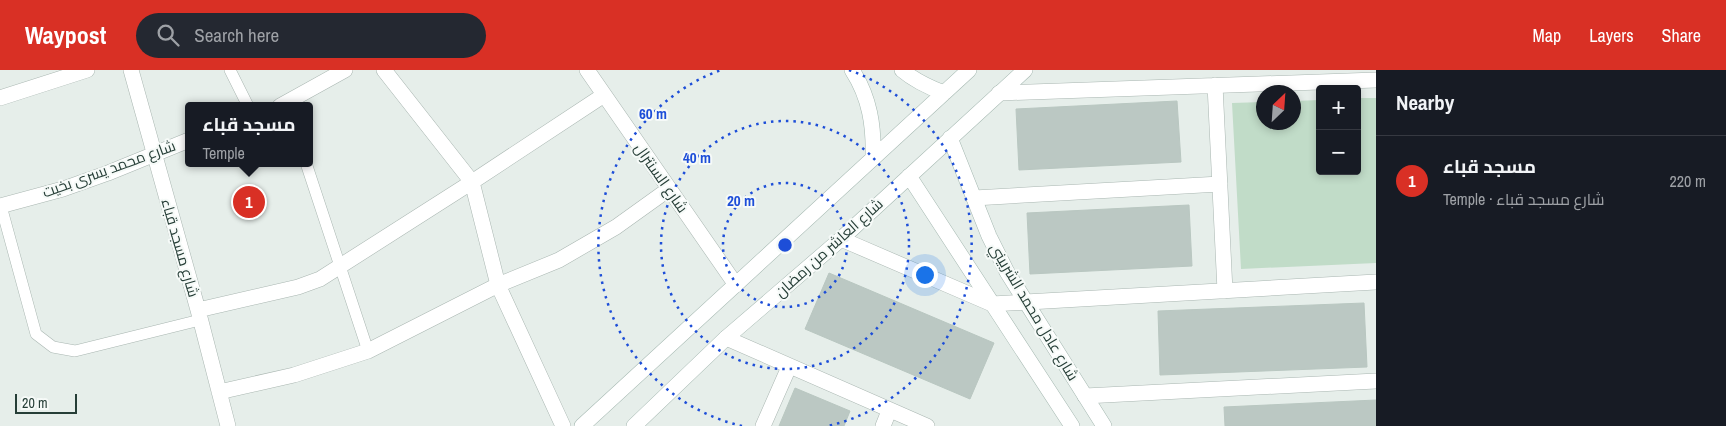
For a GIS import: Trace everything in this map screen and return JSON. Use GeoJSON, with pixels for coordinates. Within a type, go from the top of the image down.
{"type":"FeatureCollection","features":[{"type":"Feature","properties":{"kind":"street"},"geometry":{"type":"LineString","coordinates":[[0,98],[87,70]]}},
{"type":"Feature","properties":{"kind":"street","name":"شارع مسجد قباء"},"geometry":{"type":"LineString","coordinates":[[131,70],[228,426]]}},
{"type":"Feature","properties":{"kind":"street"},"geometry":{"type":"LineString","coordinates":[[289,102],[345,70]]}},
{"type":"Feature","properties":{"kind":"street"},"geometry":{"type":"LineString","coordinates":[[384,70],[472,182],[498,285],[563,426]]}},
{"type":"Feature","properties":{"kind":"street","name":"شارع السنترال"},"geometry":{"type":"LineString","coordinates":[[587,70],[736,285]]}},
{"type":"Feature","properties":{"kind":"street"},"geometry":{"type":"LineString","coordinates":[[852,70],[865,94],[871,115],[874,136],[873,158]]}},
{"type":"Feature","properties":{"kind":"street"},"geometry":{"type":"LineString","coordinates":[[902,70],[926,87],[944,93]]}},
{"type":"Feature","properties":{"kind":"street"},"geometry":{"type":"LineString","coordinates":[[582,426],[969,70]]}},
{"type":"Feature","properties":{"kind":"street","name":"شارع العاشر من رمضان"},"geometry":{"type":"LineString","coordinates":[[634,426],[726,338],[841,239],[1025,70]]}},
{"type":"Feature","properties":{"kind":"street"},"geometry":{"type":"LineString","coordinates":[[999,93],[1376,80]]}},
{"type":"Feature","properties":{"kind":"street"},"geometry":{"type":"LineString","coordinates":[[1215,85],[1226,290]]}},
{"type":"Feature","properties":{"kind":"street"},"geometry":{"type":"LineString","coordinates":[[199,315],[320,279],[604,95]]}},
{"type":"Feature","properties":{"kind":"street","name":"شارع عادل محمد الشربيني"},"geometry":{"type":"LineString","coordinates":[[950,138],[989,236],[1007,272],[1104,426]]}},
{"type":"Feature","properties":{"kind":"street","name":"شارع محمد يسرى بخيت"},"geometry":{"type":"LineString","coordinates":[[0,206],[72,186],[185,141]]}},
{"type":"Feature","properties":{"kind":"street","name":"شارع عادل محمد الشربيني"},"geometry":{"type":"LineString","coordinates":[[909,176],[1072,426]]}},
{"type":"Feature","properties":{"kind":"street"},"geometry":{"type":"LineString","coordinates":[[974,198],[1220,184]]}},
{"type":"Feature","properties":{"kind":"street"},"geometry":{"type":"LineString","coordinates":[[219,392],[294,375],[368,351],[498,285],[567,255],[616,228],[669,189]]}},
{"type":"Feature","properties":{"kind":"street"},"geometry":{"type":"LineString","coordinates":[[841,239],[992,304],[1376,282]]}},
{"type":"Feature","properties":{"kind":"street"},"geometry":{"type":"LineString","coordinates":[[726,338],[927,426]]}},
{"type":"Feature","properties":{"kind":"street"},"geometry":{"type":"LineString","coordinates":[[763,426],[789,367]]}},
{"type":"Feature","properties":{"kind":"street"},"geometry":{"type":"LineString","coordinates":[[1085,396],[1376,381]]}},
{"type":"Feature","properties":{"kind":"street"},"geometry":{"type":"LineString","coordinates":[[883,426],[889,411]]}},
{"type":"Feature","properties":{"kind":"lane"},"geometry":{"type":"LineString","coordinates":[[230,70],[246,102]]}},
{"type":"Feature","properties":{"kind":"lane"},"geometry":{"type":"LineString","coordinates":[[307,167],[368,351]]}},
{"type":"Feature","properties":{"kind":"lane"},"geometry":{"type":"LineString","coordinates":[[0,206],[36,334],[53,348],[75,351],[199,315]]}},
{"type":"Feature","properties":{"kind":"green space"},"geometry":{"type":"Polygon","coordinates":[[[1361,98],[1376,98],[1376,263],[1241,269],[1232,103],[1256,102],[1256,130],[1301,130],[1301,101],[1316,100],[1316,175],[1361,175],[1361,98]]]}},
{"type":"Feature","properties":{"kind":"building"},"geometry":{"type":"Polygon","coordinates":[[[1177,101],[1181,162],[1019,170],[1016,109],[1177,101]]]}},
{"type":"Feature","properties":{"kind":"building"},"geometry":{"type":"Polygon","coordinates":[[[1189,205],[1192,266],[1030,274],[1027,213],[1189,205]]]}},
{"type":"Feature","properties":{"kind":"building"},"geometry":{"type":"Polygon","coordinates":[[[829,273],[994,343],[970,399],[805,329],[829,273]]]}},
{"type":"Feature","properties":{"kind":"building"},"geometry":{"type":"Polygon","coordinates":[[[1364,303],[1367,367],[1160,375],[1158,311],[1364,303]]]}},
{"type":"Feature","properties":{"kind":"building"},"geometry":{"type":"Polygon","coordinates":[[[795,388],[850,411],[844,426],[779,426],[795,388]]]}},
{"type":"Feature","properties":{"kind":"building"},"geometry":{"type":"Polygon","coordinates":[[[1376,400],[1376,426],[1225,426],[1224,407],[1376,400]]]}},
{"type":"Feature","properties":{"kind":"place","name":"مسجد قباء"},"geometry":{"type":"Point","coordinates":[249,202]}}]}
